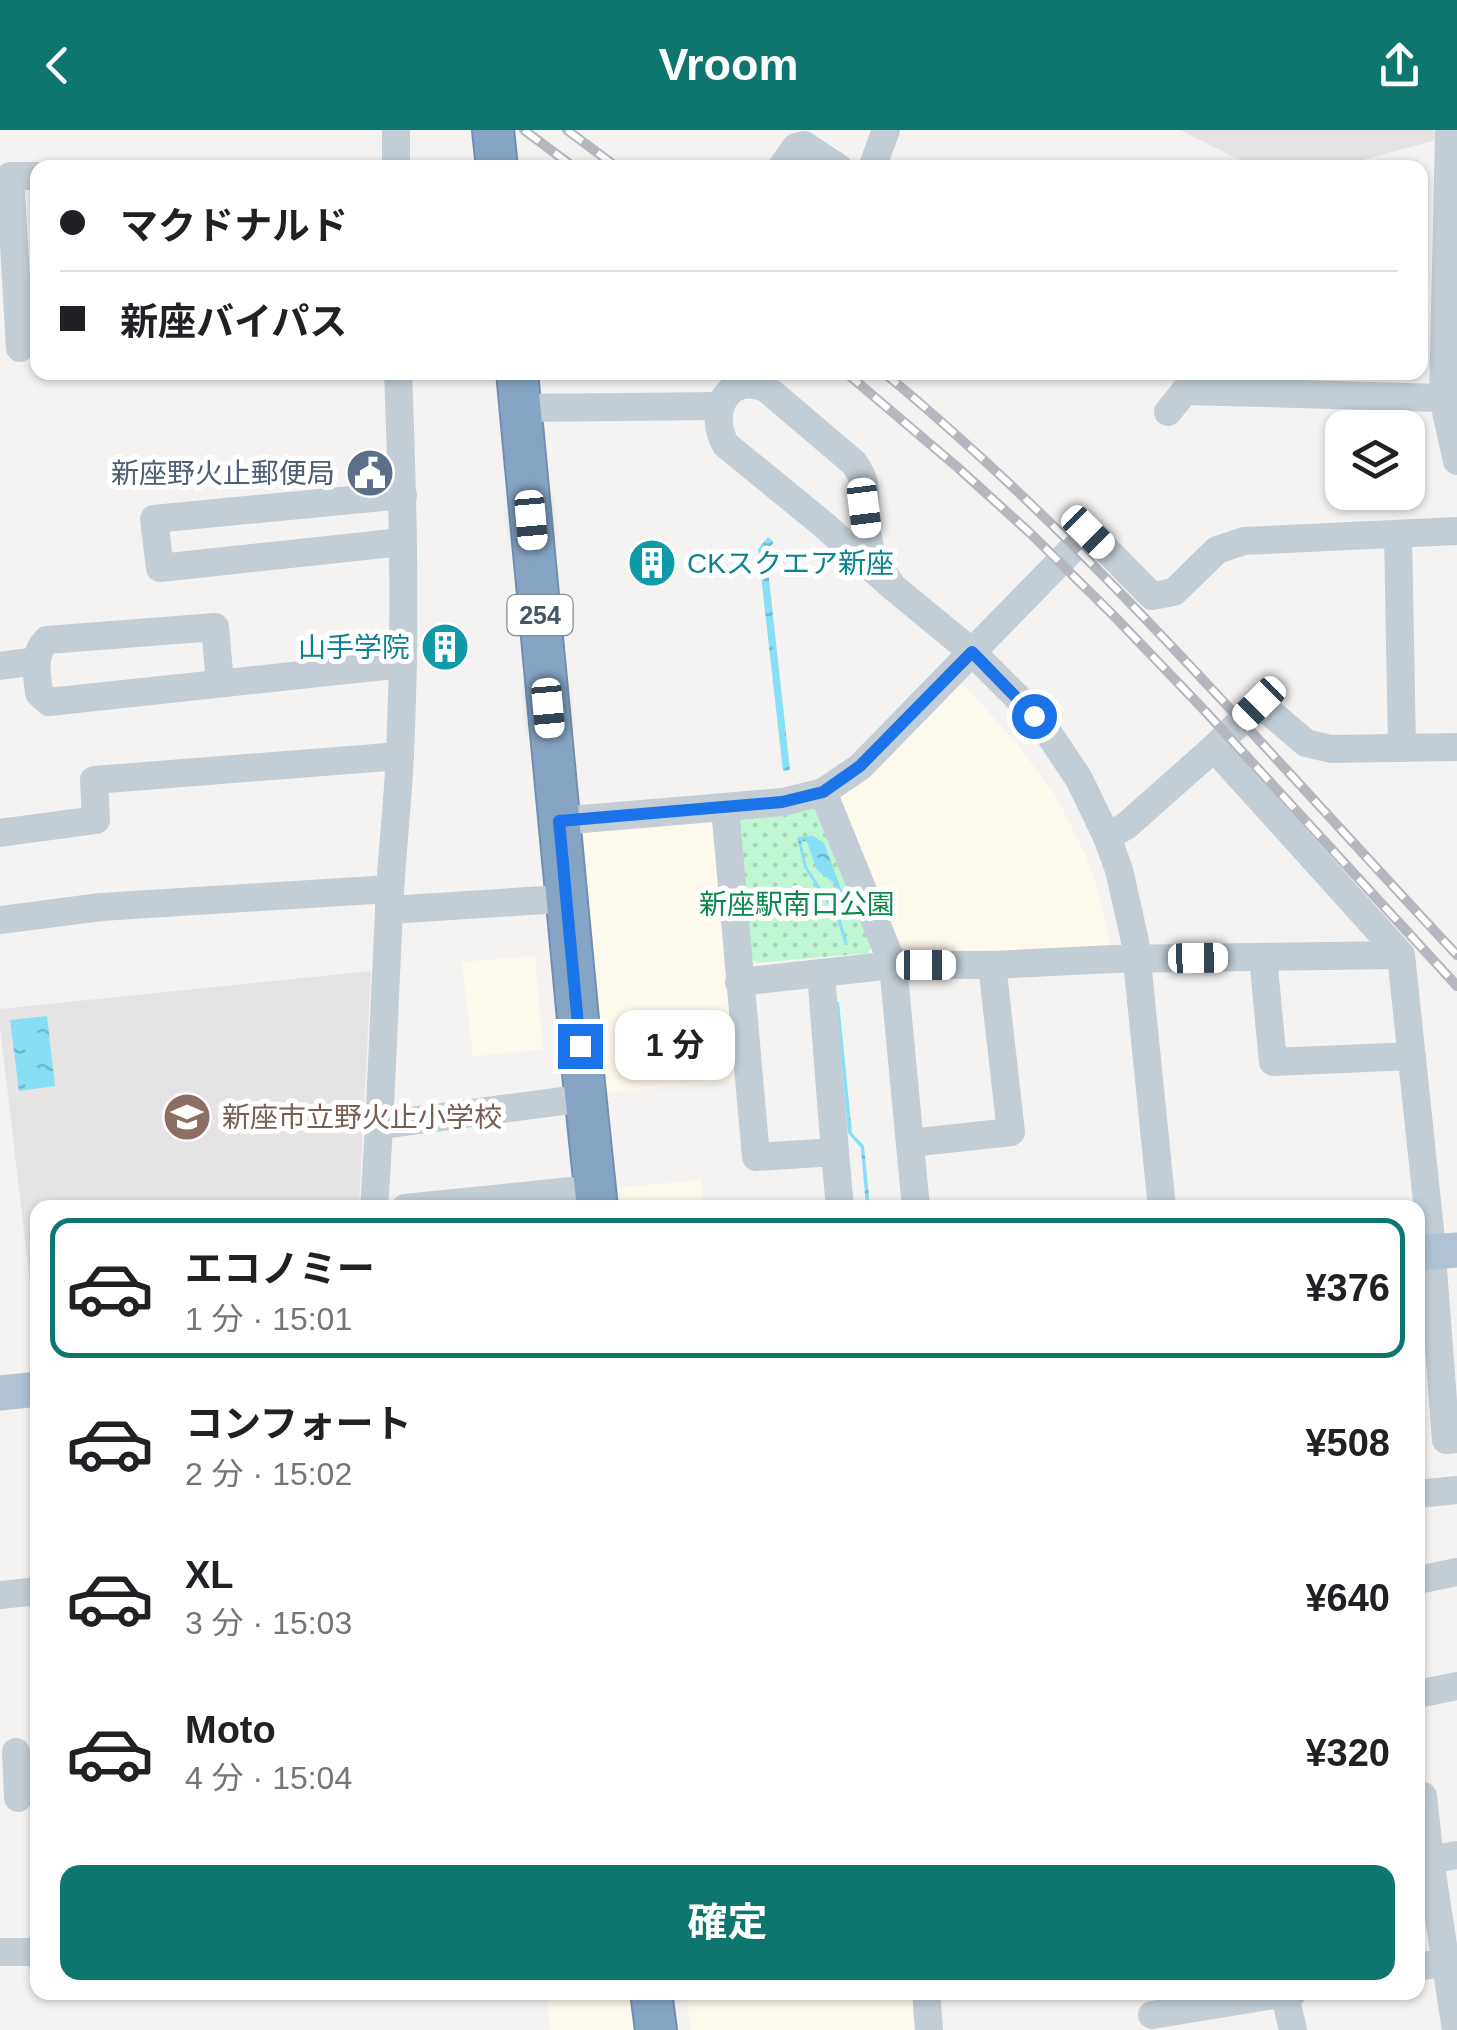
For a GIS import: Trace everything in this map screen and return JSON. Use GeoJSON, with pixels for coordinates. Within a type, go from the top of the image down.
{"type":"FeatureCollection","features":[{"type":"Feature","properties":{"kind":"highway"},"geometry":{"type":"LineString","coordinates":[[477,138],[491,160]]}},
{"type":"Feature","properties":{"kind":"highway","name":"254"},"geometry":{"type":"LineString","coordinates":[[497,380],[563,1101],[581,1200]]}},
{"type":"Feature","properties":{"kind":"highway","name":"254"},"geometry":{"type":"LineString","coordinates":[[519,390],[559,821],[581,1200]]}},
{"type":"Feature","properties":{"kind":"highway"},"geometry":{"type":"LineString","coordinates":[[651,2000],[656,2030]]}},
{"type":"Feature","properties":{"kind":"highway"},"geometry":{"type":"LineString","coordinates":[[671,2000],[675,2030]]}},
{"type":"Feature","properties":{"kind":"main road"},"geometry":{"type":"LineString","coordinates":[[0,1393],[30,1390]]}},
{"type":"Feature","properties":{"kind":"street"},"geometry":{"type":"LineString","coordinates":[[396,130],[396,160]]}},
{"type":"Feature","properties":{"kind":"street"},"geometry":{"type":"LineString","coordinates":[[875,160],[886,130]]}},
{"type":"Feature","properties":{"kind":"street"},"geometry":{"type":"LineString","coordinates":[[1452,130],[1441,271],[1443,398],[1457,461]]}},
{"type":"Feature","properties":{"kind":"street"},"geometry":{"type":"LineString","coordinates":[[787,160],[796,147],[804,146],[826,160]]}},
{"type":"Feature","properties":{"kind":"street"},"geometry":{"type":"LineString","coordinates":[[19,348],[10,176],[30,176]]}},
{"type":"Feature","properties":{"kind":"street"},"geometry":{"type":"LineString","coordinates":[[375,1200],[403,664],[398,380]]}},
{"type":"Feature","properties":{"kind":"street"},"geometry":{"type":"LineString","coordinates":[[824,525],[846,524],[864,508],[867,498],[862,474],[766,389],[754,383],[732,390],[720,406],[717,420],[726,445],[972,652],[1018,698],[1079,780],[1108,837],[1127,904],[1137,959],[1161,1200]]}},
{"type":"Feature","properties":{"kind":"street"},"geometry":{"type":"LineString","coordinates":[[519,390],[720,406]]}},
{"type":"Feature","properties":{"kind":"street"},"geometry":{"type":"LineString","coordinates":[[1185,392],[1443,398]]}},
{"type":"Feature","properties":{"kind":"street"},"geometry":{"type":"LineString","coordinates":[[402,542],[160,568],[154,519],[403,496]]}},
{"type":"Feature","properties":{"kind":"street"},"geometry":{"type":"LineString","coordinates":[[864,508],[870,549],[893,587]]}},
{"type":"Feature","properties":{"kind":"street"},"geometry":{"type":"LineString","coordinates":[[559,821],[782,802],[823,792],[860,766],[1088,532],[1152,596],[1174,592],[1217,550],[1244,541],[1457,531]]}},
{"type":"Feature","properties":{"kind":"street"},"geometry":{"type":"LineString","coordinates":[[1398,534],[1402,748]]}},
{"type":"Feature","properties":{"kind":"street"},"geometry":{"type":"LineString","coordinates":[[220,683],[215,627],[47,640],[38,648],[39,693],[50,702],[403,664]]}},
{"type":"Feature","properties":{"kind":"street"},"geometry":{"type":"LineString","coordinates":[[0,666],[36,662]]}},
{"type":"Feature","properties":{"kind":"street"},"geometry":{"type":"LineString","coordinates":[[1108,837],[1126,826],[1214,748],[1259,703],[1306,743],[1331,748],[1457,747]]}},
{"type":"Feature","properties":{"kind":"street"},"geometry":{"type":"LineString","coordinates":[[1214,748],[1401,955],[1435,1251],[1429,1400],[1446,1440],[1457,1439]]}},
{"type":"Feature","properties":{"kind":"street"},"geometry":{"type":"LineString","coordinates":[[0,832],[96,820],[94,780],[400,756]]}},
{"type":"Feature","properties":{"kind":"street"},"geometry":{"type":"LineString","coordinates":[[823,792],[893,966],[915,1200]]}},
{"type":"Feature","properties":{"kind":"street"},"geometry":{"type":"LineString","coordinates":[[725,807],[756,1157],[834,1152]]}},
{"type":"Feature","properties":{"kind":"street"},"geometry":{"type":"LineString","coordinates":[[0,920],[101,908],[544,900]]}},
{"type":"Feature","properties":{"kind":"street"},"geometry":{"type":"LineString","coordinates":[[740,982],[893,966],[1401,955]]}},
{"type":"Feature","properties":{"kind":"street"},"geometry":{"type":"LineString","coordinates":[[1263,957],[1273,1062],[1412,1056]]}},
{"type":"Feature","properties":{"kind":"street"},"geometry":{"type":"LineString","coordinates":[[910,1143],[1011,1132],[992,965]]}},
{"type":"Feature","properties":{"kind":"street"},"geometry":{"type":"LineString","coordinates":[[821,973],[839,1200]]}},
{"type":"Feature","properties":{"kind":"street"},"geometry":{"type":"LineString","coordinates":[[381,1125],[563,1101]]}},
{"type":"Feature","properties":{"kind":"street"},"geometry":{"type":"LineString","coordinates":[[1425,1493],[1457,1490]]}},
{"type":"Feature","properties":{"kind":"street"},"geometry":{"type":"LineString","coordinates":[[1425,1579],[1457,1572]]}},
{"type":"Feature","properties":{"kind":"street"},"geometry":{"type":"LineString","coordinates":[[0,1595],[30,1592]]}},
{"type":"Feature","properties":{"kind":"street"},"geometry":{"type":"LineString","coordinates":[[1425,1693],[1457,1686]]}},
{"type":"Feature","properties":{"kind":"street"},"geometry":{"type":"LineString","coordinates":[[18,1752],[19,1798]]}},
{"type":"Feature","properties":{"kind":"street"},"geometry":{"type":"LineString","coordinates":[[1425,1806],[1452,1961],[1456,2030]]}},
{"type":"Feature","properties":{"kind":"street"},"geometry":{"type":"LineString","coordinates":[[0,1952],[30,1952]]}},
{"type":"Feature","properties":{"kind":"street"},"geometry":{"type":"LineString","coordinates":[[1425,1967],[1452,1961]]}},
{"type":"Feature","properties":{"kind":"street"},"geometry":{"type":"LineString","coordinates":[[927,2000],[929,2030]]}},
{"type":"Feature","properties":{"kind":"street"},"geometry":{"type":"LineString","coordinates":[[1152,2012],[1194,2000]]}},
{"type":"Feature","properties":{"kind":"street"},"geometry":{"type":"LineString","coordinates":[[1288,2000],[1293,2030]]}},
{"type":"Feature","properties":{"kind":"shaded area"},"geometry":{"type":"Polygon","coordinates":[[[1180,130],[1440,130],[1436,140],[1362,160],[1240,160],[1180,130]]]}},
{"type":"Feature","properties":{"kind":"shaded area"},"geometry":{"type":"Polygon","coordinates":[[[955,685],[965,686],[1018,745],[1055,795],[1086,856],[1098,891],[1110,943],[1105,949],[910,952],[902,947],[841,799],[844,791],[955,685]]]}},
{"type":"Feature","properties":{"kind":"shaded area"},"geometry":{"type":"Polygon","coordinates":[[[706,817],[712,823],[737,1081],[605,1093],[576,837],[583,830],[706,817]]]}},
{"type":"Feature","properties":{"kind":"shaded area"},"geometry":{"type":"Polygon","coordinates":[[[535,956],[543,1050],[473,1056],[462,962],[535,956]]]}},
{"type":"Feature","properties":{"kind":"shaded area","name":"新座市立野火止小学校"},"geometry":{"type":"Polygon","coordinates":[[[371,971],[359,1200],[30,1200],[30,1282],[0,1009],[371,971]]]}},
{"type":"Feature","properties":{"kind":"shaded area"},"geometry":{"type":"Polygon","coordinates":[[[702,1180],[703,1200],[615,1200],[614,1188],[702,1180]]]}},
{"type":"Feature","properties":{"kind":"shaded area"},"geometry":{"type":"Polygon","coordinates":[[[548,2000],[634,2000],[638,2030],[550,2030],[548,2000]]]}},
{"type":"Feature","properties":{"kind":"shaded area"},"geometry":{"type":"Polygon","coordinates":[[[687,2000],[915,2000],[917,2030],[691,2030],[687,2000]]]}},
{"type":"Feature","properties":{"kind":"green space","name":"新座駅南口公園"},"geometry":{"type":"Polygon","coordinates":[[[816,802],[874,945],[868,953],[757,963],[747,955],[739,813],[816,802]]]}},
{"type":"Feature","properties":{"kind":"water"},"geometry":{"type":"Polygon","coordinates":[[[768,537],[774,542],[766,552],[790,770],[783,771],[758,549],[768,537]]]}},
{"type":"Feature","properties":{"kind":"water"},"geometry":{"type":"Polygon","coordinates":[[[813,836],[824,843],[846,902],[834,883],[817,870],[807,842],[801,841],[807,867],[840,917],[848,945],[837,919],[804,867],[797,837],[813,836]]]}},
{"type":"Feature","properties":{"kind":"water"},"geometry":{"type":"Polygon","coordinates":[[[836,1002],[852,1133],[864,1146],[869,1200],[865,1200],[861,1148],[848,1133],[836,1002]]]}},
{"type":"Feature","properties":{"kind":"water"},"geometry":{"type":"Polygon","coordinates":[[[47,1016],[55,1086],[19,1091],[10,1020],[47,1016]]]}},
{"type":"Feature","properties":{"kind":"railway"},"geometry":{"type":"LineString","coordinates":[[524,130],[564,160]]}},
{"type":"Feature","properties":{"kind":"railway"},"geometry":{"type":"LineString","coordinates":[[567,130],[607,160]]}},
{"type":"Feature","properties":{"kind":"railway"},"geometry":{"type":"LineString","coordinates":[[854,380],[1030,533],[1114,616],[1457,986]]}},
{"type":"Feature","properties":{"kind":"railway"},"geometry":{"type":"LineString","coordinates":[[892,380],[961,439],[1108,580],[1457,955]]}},
{"type":"Feature","properties":{"kind":"place","name":"新座野火止郵便局"},"geometry":{"type":"Point","coordinates":[370,473]}},
{"type":"Feature","properties":{"kind":"place","name":"CKスクエア新座"},"geometry":{"type":"Point","coordinates":[652,563]}},
{"type":"Feature","properties":{"kind":"place","name":"山手学院"},"geometry":{"type":"Point","coordinates":[445,647]}},
{"type":"Feature","properties":{"kind":"place","name":"新座市立野火止小学校"},"geometry":{"type":"Point","coordinates":[187,1117]}},
{"type":"Feature","properties":{"kind":"route"},"geometry":{"type":"LineString","coordinates":[[580,1046],[559,821],[782,802],[823,792],[860,766],[972,652],[1034,716]]}}]}
